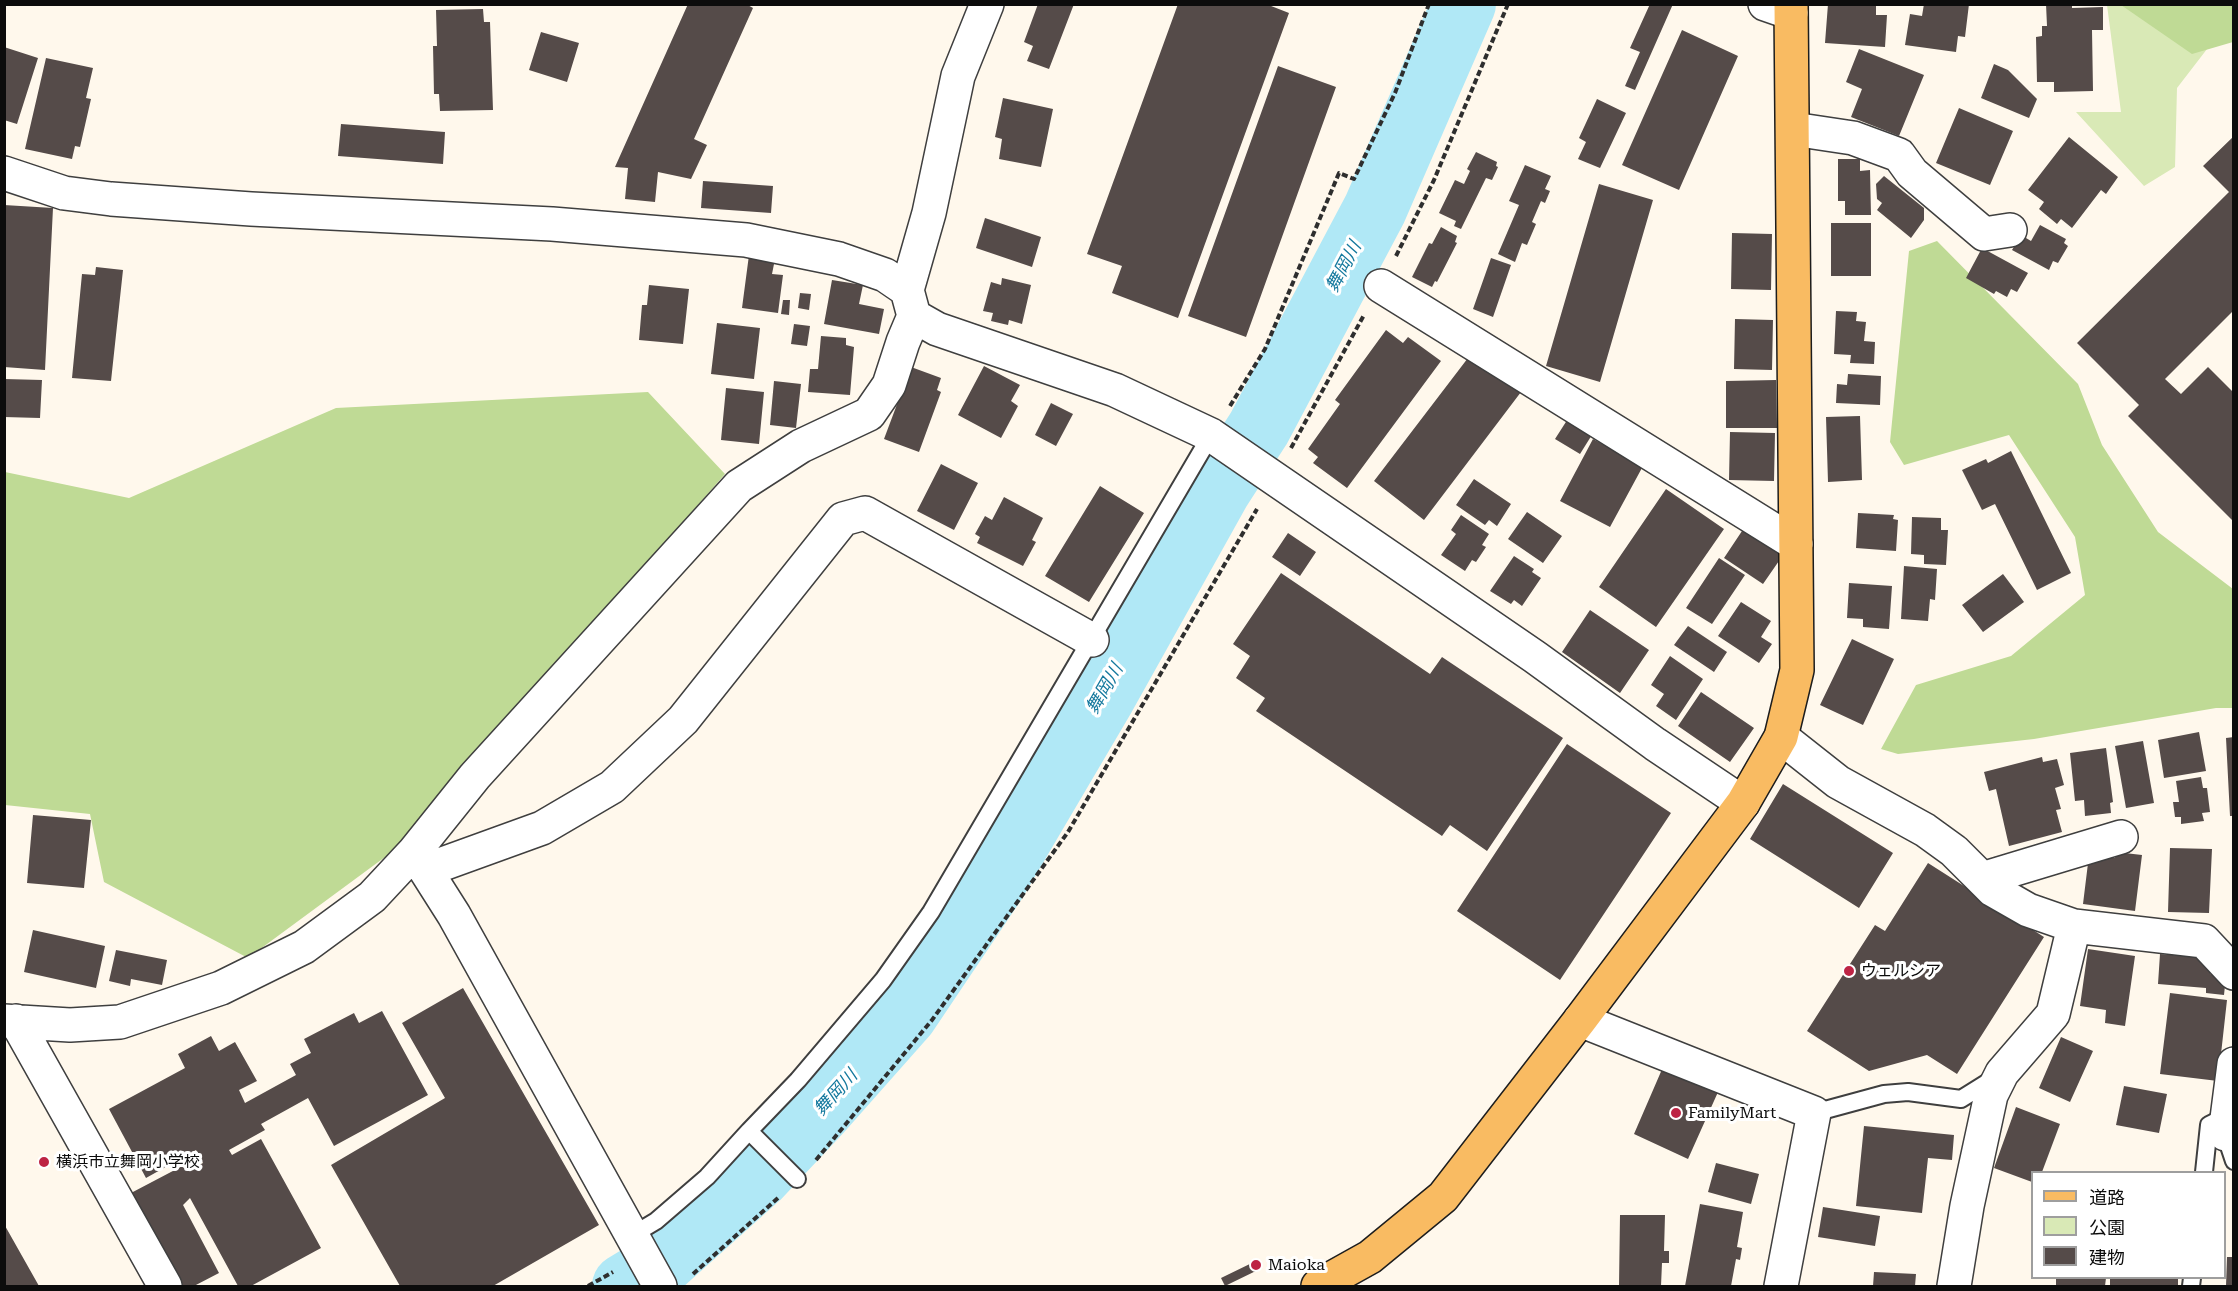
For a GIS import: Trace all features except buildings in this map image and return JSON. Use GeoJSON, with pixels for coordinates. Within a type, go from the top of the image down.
{"type":"FeatureCollection","features":[{"type":"Feature","properties":{"kind":"main road"},"geometry":{"type":"LineString","coordinates":[[1318,1287],[1370,1257],[1443,1197],[1743,803],[1781,737],[1797,670],[1793,129],[1782,7]]}},
{"type":"Feature","properties":{"kind":"street"},"geometry":{"type":"LineString","coordinates":[[10,1021],[70,1024],[120,1022],[221,988],[304,947],[420,861],[474,776],[739,486],[801,446],[869,414],[889,385],[903,342],[958,76],[987,4]]}},
{"type":"Feature","properties":{"kind":"street"},"geometry":{"type":"LineString","coordinates":[[1793,129],[1853,138],[1899,155],[1912,173],[1984,234],[2010,230]]}},
{"type":"Feature","properties":{"kind":"street"},"geometry":{"type":"LineString","coordinates":[[4,173],[64,193],[111,199],[251,209],[552,224],[746,240],[839,259],[885,275],[937,329],[1115,390],[1216,439],[1535,657],[1655,744],[1743,803]]}},
{"type":"Feature","properties":{"kind":"street"},"geometry":{"type":"LineString","coordinates":[[1381,286],[1796,544]]}},
{"type":"Feature","properties":{"kind":"street"},"geometry":{"type":"LineString","coordinates":[[420,861],[542,828],[612,787],[683,720],[843,519],[865,513],[1092,640]]}},
{"type":"Feature","properties":{"kind":"street"},"geometry":{"type":"LineString","coordinates":[[1781,737],[1838,782],[1925,830],[1954,851],[1993,890],[2028,910],[2074,926],[2204,941],[2234,973]]}},
{"type":"Feature","properties":{"kind":"street"},"geometry":{"type":"LineString","coordinates":[[1982,879],[2121,837]]}},
{"type":"Feature","properties":{"kind":"street"},"geometry":{"type":"LineString","coordinates":[[420,861],[454,915],[631,1236],[673,1283]]}},
{"type":"Feature","properties":{"kind":"street"},"geometry":{"type":"LineString","coordinates":[[1954,1287],[1967,1206],[1991,1095],[2002,1073],[2053,1014],[2074,926]]}},
{"type":"Feature","properties":{"kind":"street"},"geometry":{"type":"LineString","coordinates":[[1580,1020],[1814,1113],[1781,1287]]}},
{"type":"Feature","properties":{"kind":"street"},"geometry":{"type":"LineString","coordinates":[[10,1021],[165,1287]]}},
{"type":"Feature","properties":{"kind":"street"},"geometry":{"type":"LineString","coordinates":[[2228,1137],[2234,1064]]}},
{"type":"Feature","properties":{"kind":"lane"},"geometry":{"type":"LineString","coordinates":[[631,1236],[656,1221],[707,1177],[757,1140],[798,1080],[883,980],[931,912],[1092,640],[1216,439]]}},
{"type":"Feature","properties":{"kind":"lane"},"geometry":{"type":"LineString","coordinates":[[1814,1113],[1884,1094],[1908,1092],[1961,1099],[2002,1073]]}},
{"type":"Feature","properties":{"kind":"lane"},"geometry":{"type":"LineString","coordinates":[[2204,1171],[2209,1125],[2228,1137]]}},
{"type":"Feature","properties":{"kind":"lane"},"geometry":{"type":"LineString","coordinates":[[757,1140],[796,1178]]}},
{"type":"Feature","properties":{"kind":"path"},"geometry":{"type":"LineString","coordinates":[[1216,439],[1265,349],[1339,173],[1354,179],[1395,93],[1429,4]]}},
{"type":"Feature","properties":{"kind":"path"},"geometry":{"type":"LineString","coordinates":[[673,1283],[720,1252],[837,1137],[932,1020],[1068,832],[1267,473],[1381,286],[1434,180],[1509,4]]}},
{"type":"Feature","properties":{"kind":"green space"},"geometry":{"type":"Polygon","coordinates":[[[2107,5],[2151,5],[2214,40],[2177,88],[2175,167],[2144,186],[2076,112],[2121,112],[2107,5]]]}},
{"type":"Feature","properties":{"kind":"green space"},"geometry":{"type":"Polygon","coordinates":[[[2121,5],[2233,5],[2233,42],[2192,54],[2121,5]]]}},
{"type":"Feature","properties":{"kind":"green space"},"geometry":{"type":"Polygon","coordinates":[[[1937,241],[2078,384],[2102,445],[2158,532],[2233,589],[2233,708],[2216,708],[2034,739],[1898,754],[1881,749],[1916,685],[2011,656],[2085,595],[2075,537],[2009,435],[1904,465],[1890,442],[1909,251],[1937,241]]]}},
{"type":"Feature","properties":{"kind":"green space"},"geometry":{"type":"Polygon","coordinates":[[[648,392],[725,474],[400,846],[248,958],[104,882],[90,814],[5,805],[5,472],[129,498],[336,408],[648,392]]]}},
{"type":"Feature","properties":{"kind":"waterway","name":"舞岡川"},"geometry":{"type":"LineString","coordinates":[[624,1286],[662,1263],[758,1177],[821,1110],[906,1014],[994,883],[1104,696],[1219,490],[1259,428],[1375,209],[1464,4]]}},
{"type":"Feature","properties":{"kind":"place","name":"ウェルシア"},"geometry":{"type":"Point","coordinates":[1849,971]}},
{"type":"Feature","properties":{"kind":"place","name":"FamilyMart"},"geometry":{"type":"Point","coordinates":[1676,1113]}},
{"type":"Feature","properties":{"kind":"place","name":"横浜市立舞岡小学校"},"geometry":{"type":"Point","coordinates":[44,1162]}},
{"type":"Feature","properties":{"kind":"place","name":"Maioka"},"geometry":{"type":"Point","coordinates":[1256,1265]}}]}
